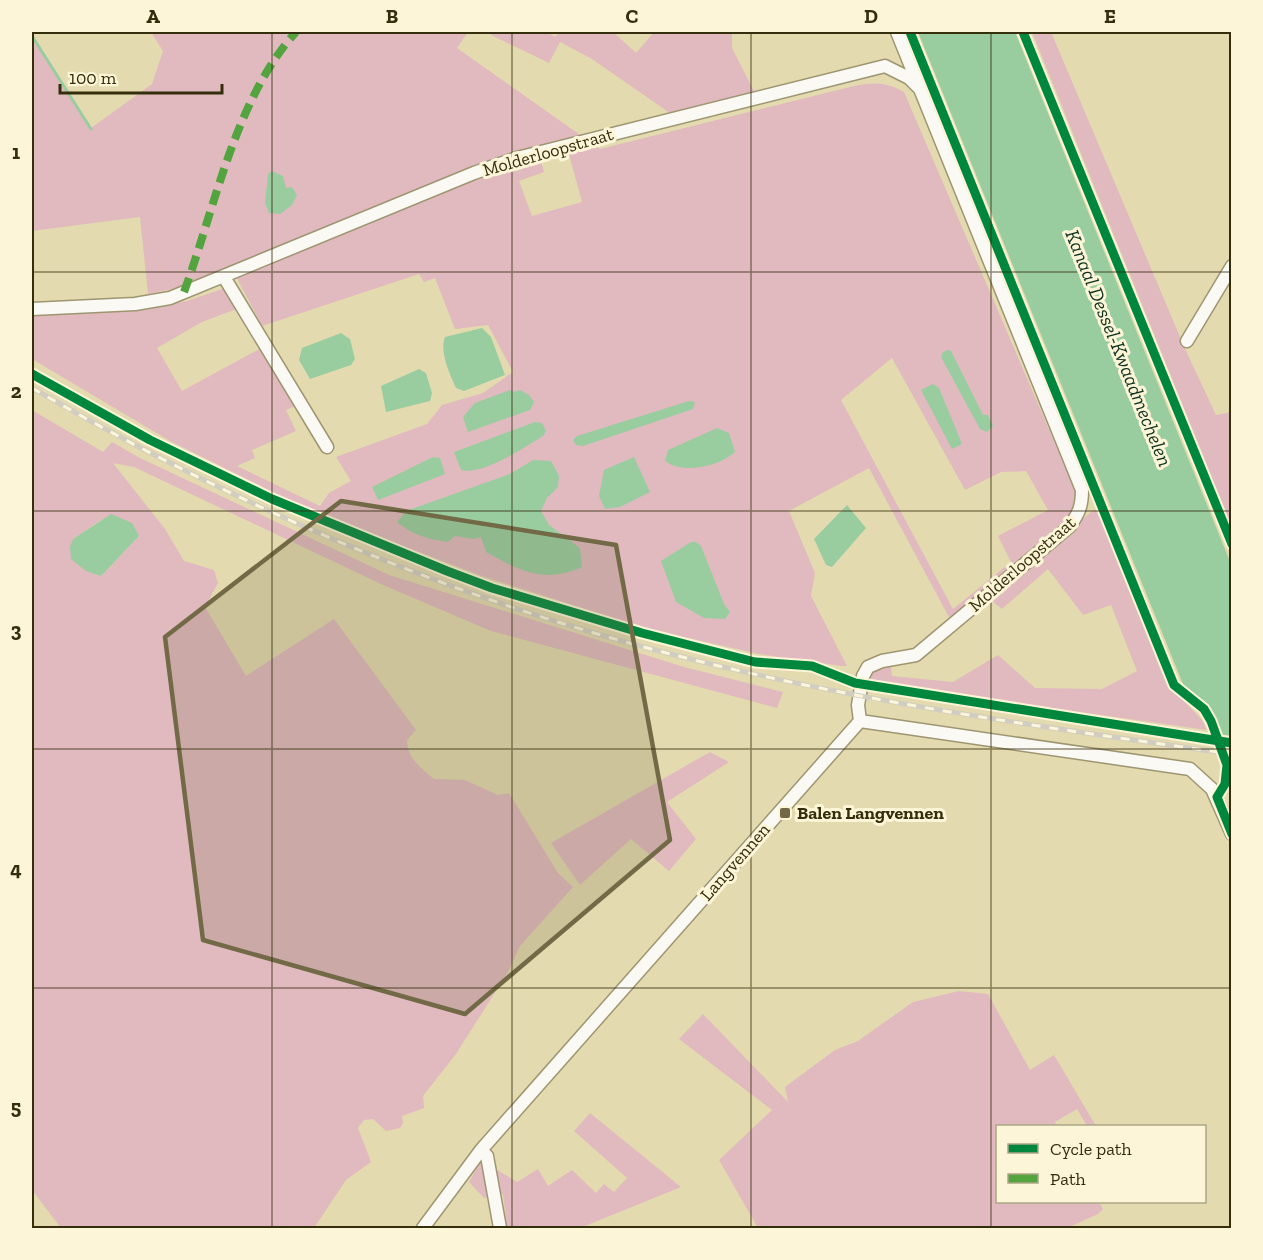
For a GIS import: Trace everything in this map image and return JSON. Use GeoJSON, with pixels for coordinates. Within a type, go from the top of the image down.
{"type":"FeatureCollection","features":[{"type":"Feature","properties":{"kind":"street","name":"Molderloopstraat"},"geometry":{"type":"LineString","coordinates":[[860,721],[858,705],[863,676],[868,667],[882,661],[916,655],[1070,526],[1080,512],[1082,503],[1082,490],[897,32]]}},
{"type":"Feature","properties":{"kind":"street"},"geometry":{"type":"LineString","coordinates":[[885,66],[894,62],[903,47]]}},
{"type":"Feature","properties":{"kind":"street","name":"Molderloopstraat"},"geometry":{"type":"LineString","coordinates":[[32,309],[153,302],[224,277],[442,186],[517,158],[885,66]]}},
{"type":"Feature","properties":{"kind":"street"},"geometry":{"type":"LineString","coordinates":[[885,66],[909,78],[919,88]]}},
{"type":"Feature","properties":{"kind":"street"},"geometry":{"type":"LineString","coordinates":[[1187,341],[1232,266]]}},
{"type":"Feature","properties":{"kind":"street"},"geometry":{"type":"LineString","coordinates":[[224,277],[327,447]]}},
{"type":"Feature","properties":{"kind":"street"},"geometry":{"type":"LineString","coordinates":[[860,721],[1190,770],[1212,789],[1232,834]]}},
{"type":"Feature","properties":{"kind":"street","name":"Langvennen"},"geometry":{"type":"LineString","coordinates":[[423,1228],[481,1150],[860,721]]}},
{"type":"Feature","properties":{"kind":"street"},"geometry":{"type":"LineString","coordinates":[[481,1150],[487,1156],[500,1228]]}},
{"type":"Feature","properties":{"kind":"highlighted area"},"geometry":{"type":"Polygon","coordinates":[[[341,501],[616,545],[670,840],[465,1014],[203,940],[165,637],[341,501]]]}},
{"type":"Feature","properties":{"kind":"shaded area"},"geometry":{"type":"Polygon","coordinates":[[[151,32],[468,32],[457,48],[600,149],[855,86],[879,84],[896,88],[904,92],[1081,504],[1063,526],[951,621],[869,468],[789,511],[815,573],[811,596],[847,666],[842,666],[759,654],[648,629],[482,576],[316,513],[170,441],[32,359],[32,313],[147,309],[187,301],[225,288],[239,308],[202,322],[157,348],[182,391],[263,347],[298,405],[286,410],[296,431],[252,450],[255,458],[237,466],[320,506],[329,493],[351,481],[336,457],[427,424],[442,405],[483,393],[513,372],[488,325],[455,329],[435,278],[424,282],[419,274],[262,326],[231,267],[177,288],[148,294],[140,217],[32,231],[32,34],[91,128],[152,84],[163,51],[151,32]],[[566,143],[538,151],[544,172],[519,181],[532,216],[582,202],[566,143]],[[892,358],[841,400],[953,609],[1011,562],[998,536],[1048,510],[1026,471],[1001,472],[965,490],[892,358]]]}},
{"type":"Feature","properties":{"kind":"shaded area"},"geometry":{"type":"Polygon","coordinates":[[[493,32],[547,32],[555,37],[559,32],[613,32],[636,53],[654,32],[732,32],[732,48],[756,95],[674,116],[592,59],[560,42],[549,63],[491,35],[493,32]]]}},
{"type":"Feature","properties":{"kind":"shaded area"},"geometry":{"type":"Polygon","coordinates":[[[1032,32],[1051,32],[1186,351],[1216,415],[1231,412],[1231,525],[1032,32]]]}},
{"type":"Feature","properties":{"kind":"shaded area"},"geometry":{"type":"Polygon","coordinates":[[[32,410],[103,452],[112,442],[140,458],[389,575],[684,667],[783,692],[777,708],[491,631],[383,585],[134,467],[113,463],[165,529],[184,561],[214,570],[218,583],[205,607],[246,676],[334,619],[416,730],[407,740],[409,752],[424,771],[434,779],[465,780],[498,795],[509,793],[558,873],[573,887],[520,946],[508,972],[456,1054],[423,1096],[424,1108],[402,1116],[403,1123],[400,1128],[386,1131],[373,1119],[364,1120],[358,1128],[371,1162],[346,1180],[314,1228],[61,1228],[32,1190],[32,410]],[[101,520],[73,539],[101,576],[139,536],[101,520]]]}},
{"type":"Feature","properties":{"kind":"shaded area"},"geometry":{"type":"Polygon","coordinates":[[[1099,509],[1172,688],[1202,720],[1207,730],[867,682],[875,670],[891,667],[892,676],[953,682],[998,655],[1035,688],[1102,689],[1137,671],[1111,605],[1083,615],[1048,569],[1002,609],[991,600],[1091,512],[1099,509]]]}},
{"type":"Feature","properties":{"kind":"shaded area"},"geometry":{"type":"Polygon","coordinates":[[[710,752],[729,762],[667,802],[696,839],[669,871],[631,839],[580,885],[551,843],[710,752]]]}},
{"type":"Feature","properties":{"kind":"shaded area"},"geometry":{"type":"Polygon","coordinates":[[[959,991],[988,994],[1030,1070],[1054,1055],[1095,1125],[1086,1125],[1077,1109],[1055,1122],[1056,1125],[996,1125],[996,1203],[1100,1203],[1103,1209],[1098,1214],[1067,1228],[758,1228],[719,1160],[772,1110],[679,1039],[703,1014],[788,1102],[785,1087],[835,1050],[858,1041],[913,1002],[959,991]]]}},
{"type":"Feature","properties":{"kind":"shaded area"},"geometry":{"type":"Polygon","coordinates":[[[590,1113],[681,1187],[580,1228],[507,1228],[503,1194],[484,1198],[469,1182],[481,1160],[517,1182],[538,1169],[548,1186],[572,1170],[596,1193],[604,1184],[614,1192],[627,1178],[574,1131],[590,1113]]]}},
{"type":"Feature","properties":{"kind":"water","name":"Kanaal Dessel-Kwaadmechelen"},"geometry":{"type":"Polygon","coordinates":[[[918,32],[1015,32],[1231,564],[1231,763],[1210,708],[1183,684],[918,32]]]}},
{"type":"Feature","properties":{"kind":"water"},"geometry":{"type":"Polygon","coordinates":[[[272,171],[283,176],[286,188],[292,187],[297,195],[292,205],[280,214],[269,213],[265,203],[268,174],[272,171]]]}},
{"type":"Feature","properties":{"kind":"water"},"geometry":{"type":"Polygon","coordinates":[[[482,328],[491,337],[505,375],[464,391],[456,388],[448,370],[443,349],[445,337],[482,328]]]}},
{"type":"Feature","properties":{"kind":"water"},"geometry":{"type":"Polygon","coordinates":[[[341,333],[350,339],[355,359],[351,365],[310,379],[299,360],[302,348],[341,333]]]}},
{"type":"Feature","properties":{"kind":"water"},"geometry":{"type":"Polygon","coordinates":[[[951,351],[983,415],[988,415],[993,426],[987,432],[980,429],[941,357],[943,352],[951,351]]]}},
{"type":"Feature","properties":{"kind":"water"},"geometry":{"type":"Polygon","coordinates":[[[419,369],[426,373],[432,393],[430,401],[386,412],[381,386],[419,369]]]}},
{"type":"Feature","properties":{"kind":"water"},"geometry":{"type":"Polygon","coordinates":[[[933,384],[939,388],[962,444],[952,449],[921,390],[933,384]]]}},
{"type":"Feature","properties":{"kind":"water"},"geometry":{"type":"Polygon","coordinates":[[[510,390],[514,392],[520,390],[529,395],[534,402],[530,410],[468,432],[463,417],[475,403],[510,390]]]}},
{"type":"Feature","properties":{"kind":"water"},"geometry":{"type":"Polygon","coordinates":[[[689,401],[695,402],[693,409],[583,446],[576,445],[573,440],[577,436],[689,401]]]}},
{"type":"Feature","properties":{"kind":"water"},"geometry":{"type":"Polygon","coordinates":[[[535,422],[542,423],[546,431],[543,436],[491,465],[470,471],[461,470],[454,452],[535,422]]]}},
{"type":"Feature","properties":{"kind":"water"},"geometry":{"type":"Polygon","coordinates":[[[717,428],[729,433],[735,452],[728,457],[711,465],[691,468],[665,461],[668,450],[717,428]]]}},
{"type":"Feature","properties":{"kind":"water"},"geometry":{"type":"Polygon","coordinates":[[[433,457],[440,458],[445,474],[378,500],[372,487],[433,457]]]}},
{"type":"Feature","properties":{"kind":"water"},"geometry":{"type":"Polygon","coordinates":[[[634,457],[650,492],[620,507],[605,509],[599,496],[604,470],[634,457]]]}},
{"type":"Feature","properties":{"kind":"water"},"geometry":{"type":"Polygon","coordinates":[[[533,460],[551,461],[559,476],[558,487],[547,498],[541,511],[549,525],[580,548],[582,567],[556,574],[532,573],[510,565],[486,552],[481,537],[474,539],[455,536],[448,542],[440,541],[415,533],[397,522],[406,511],[510,474],[533,460]]]}},
{"type":"Feature","properties":{"kind":"water"},"geometry":{"type":"Polygon","coordinates":[[[847,505],[866,528],[832,567],[826,565],[814,539],[847,505]]]}},
{"type":"Feature","properties":{"kind":"water"},"geometry":{"type":"Polygon","coordinates":[[[111,514],[132,523],[139,536],[101,576],[86,571],[71,559],[70,547],[73,539],[111,514]]]}},
{"type":"Feature","properties":{"kind":"water"},"geometry":{"type":"Polygon","coordinates":[[[691,542],[696,542],[701,546],[724,604],[730,612],[725,619],[704,618],[676,602],[661,561],[691,542]]]}},
{"type":"Feature","properties":{"kind":"pier"},"geometry":{"type":"Polygon","coordinates":[[[1217,734],[1231,736],[1231,761],[1227,760],[1217,734]]]}},
{"type":"Feature","properties":{"kind":"waterway"},"geometry":{"type":"LineString","coordinates":[[32,36],[91,129]]}},
{"type":"Feature","properties":{"kind":"railway"},"geometry":{"type":"LineString","coordinates":[[32,388],[169,462],[309,529],[453,587],[601,635],[757,675],[914,706],[1232,754]]}},
{"type":"Feature","properties":{"kind":"marked path"},"geometry":{"type":"LineString","coordinates":[[184,292],[242,122],[257,89],[275,59],[296,32]]}},
{"type":"Feature","properties":{"kind":"cycle path"},"geometry":{"type":"LineString","coordinates":[[910,32],[1174,685],[1204,709],[1211,721],[1227,765],[1225,784],[1217,797],[1232,834]]}},
{"type":"Feature","properties":{"kind":"cycle path"},"geometry":{"type":"LineString","coordinates":[[1023,32],[1232,544]]}},
{"type":"Feature","properties":{"kind":"cycle path"},"geometry":{"type":"LineString","coordinates":[[32,374],[150,440],[272,499],[492,588],[642,633],[755,662],[812,666],[855,683],[1232,743]]}},
{"type":"Feature","properties":{"kind":"place","name":"Balen Langvennen"},"geometry":{"type":"Point","coordinates":[785,813]}}]}
